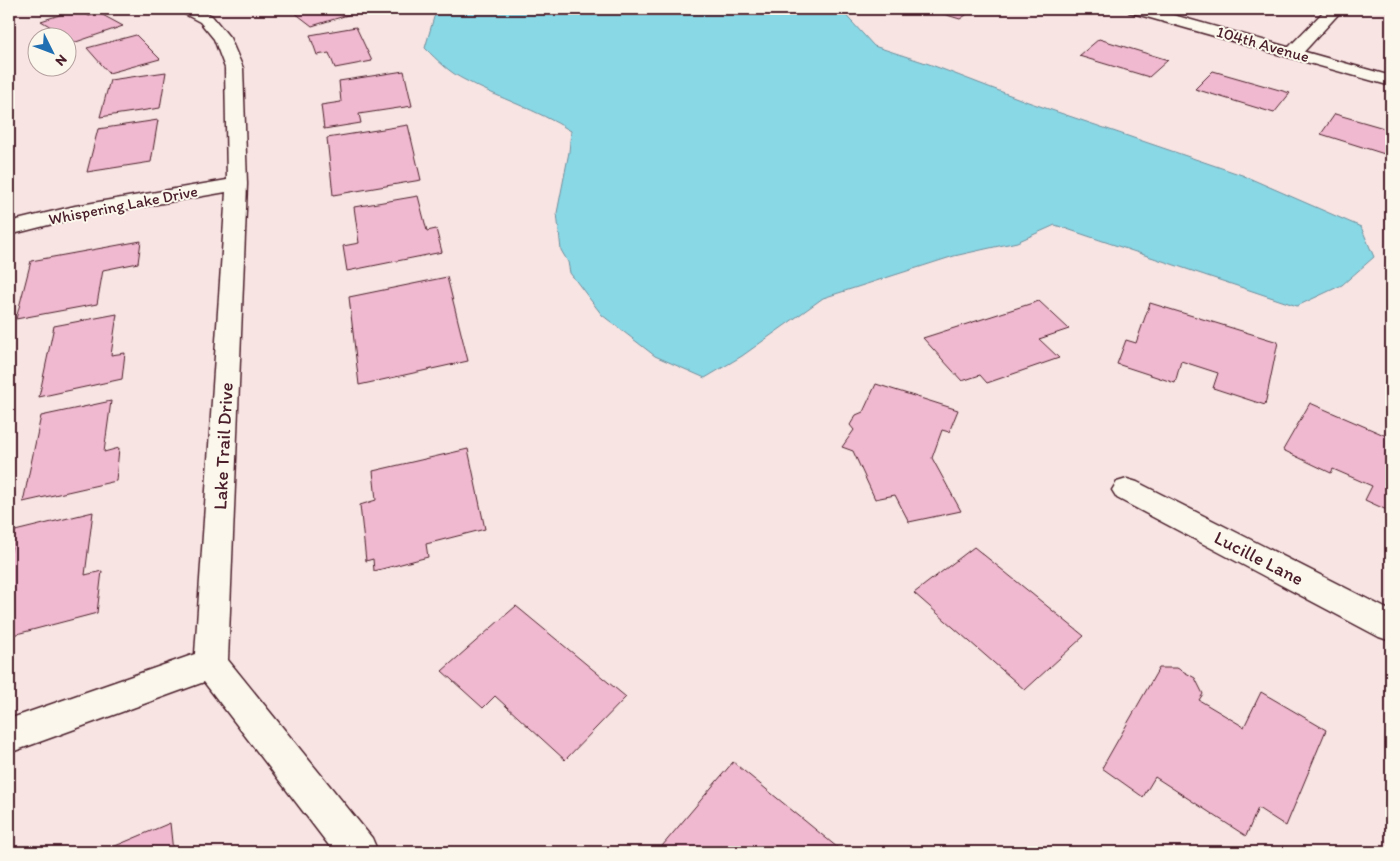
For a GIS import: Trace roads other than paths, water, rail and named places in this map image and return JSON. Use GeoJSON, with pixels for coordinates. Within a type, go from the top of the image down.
{"type":"FeatureCollection","features":[{"type":"Feature","properties":{"kind":"street","name":"Lake Trail Drive"},"geometry":{"type":"LineString","coordinates":[[187,9],[206,19],[222,38],[234,68],[237,184],[211,664]]}},
{"type":"Feature","properties":{"kind":"street","name":"104th Avenue"},"geometry":{"type":"LineString","coordinates":[[1135,9],[1391,80]]}},
{"type":"Feature","properties":{"kind":"street"},"geometry":{"type":"LineString","coordinates":[[1294,52],[1335,9]]}},
{"type":"Feature","properties":{"kind":"street","name":"Whispering Lake Drive"},"geometry":{"type":"LineString","coordinates":[[9,229],[75,212],[237,184]]}},
{"type":"Feature","properties":{"kind":"street","name":"Lucille Lane"},"geometry":{"type":"LineString","coordinates":[[1127,490],[1391,627]]}},
{"type":"Feature","properties":{"kind":"street"},"geometry":{"type":"LineString","coordinates":[[9,736],[211,664],[358,852]]}},
{"type":"Feature","properties":{"kind":"water"},"geometry":{"type":"Polygon","coordinates":[[[440,9],[841,10],[874,46],[929,64],[1028,102],[1242,175],[1361,227],[1374,257],[1342,285],[1297,306],[1055,225],[1017,242],[954,256],[823,298],[742,356],[705,378],[655,356],[602,315],[570,273],[568,262],[561,250],[557,213],[569,152],[571,131],[545,116],[459,77],[439,62],[425,48],[434,17],[440,9]]]}}]}
